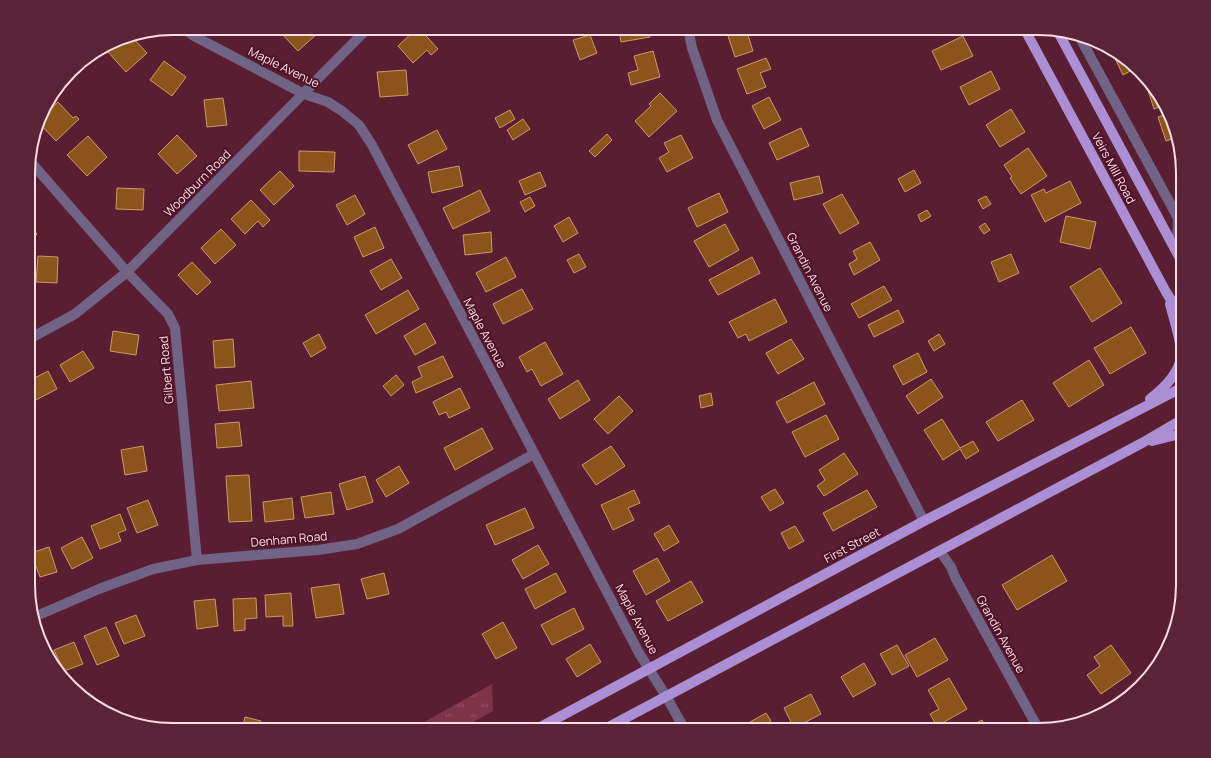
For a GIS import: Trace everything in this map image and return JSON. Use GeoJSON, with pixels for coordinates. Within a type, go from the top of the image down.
{"type":"FeatureCollection","features":[{"type":"Feature","properties":{"kind":"main road","name":"Veirs Mill Road"},"geometry":{"type":"LineString","coordinates":[[1028,35],[1166,292],[1176,308]]}},
{"type":"Feature","properties":{"kind":"main road","name":"Veirs Mill Road"},"geometry":{"type":"LineString","coordinates":[[1061,37],[1176,251]]}},
{"type":"Feature","properties":{"kind":"main road"},"geometry":{"type":"LineString","coordinates":[[1166,292],[1176,327]]}},
{"type":"Feature","properties":{"kind":"main road"},"geometry":{"type":"LineString","coordinates":[[1125,417],[1160,391],[1176,370]]}},
{"type":"Feature","properties":{"kind":"main road","name":"First Street"},"geometry":{"type":"LineString","coordinates":[[548,723],[924,521],[1176,391]]}},
{"type":"Feature","properties":{"kind":"main road"},"geometry":{"type":"LineString","coordinates":[[616,723],[1142,443],[1176,423]]}},
{"type":"Feature","properties":{"kind":"main road"},"geometry":{"type":"LineString","coordinates":[[1142,443],[1176,435]]}},
{"type":"Feature","properties":{"kind":"street","name":"Maple Avenue"},"geometry":{"type":"LineString","coordinates":[[193,35],[304,94],[328,102],[359,125],[372,145],[639,653],[681,723]]}},
{"type":"Feature","properties":{"kind":"street","name":"Woodburn Road"},"geometry":{"type":"LineString","coordinates":[[35,336],[75,314],[127,272],[361,35]]}},
{"type":"Feature","properties":{"kind":"street","name":"Grandin Avenue"},"geometry":{"type":"LineString","coordinates":[[689,35],[692,48],[717,120],[924,521]]}},
{"type":"Feature","properties":{"kind":"street"},"geometry":{"type":"LineString","coordinates":[[1083,43],[1176,214]]}},
{"type":"Feature","properties":{"kind":"street","name":"Gilbert Road"},"geometry":{"type":"LineString","coordinates":[[35,167],[127,272],[168,314],[175,328],[197,560]]}},
{"type":"Feature","properties":{"kind":"street","name":"Denham Road"},"geometry":{"type":"LineString","coordinates":[[39,615],[99,589],[153,569],[197,560],[318,550],[357,544],[398,529],[534,454]]}},
{"type":"Feature","properties":{"kind":"street","name":"Grandin Avenue"},"geometry":{"type":"LineString","coordinates":[[940,551],[951,567],[955,578],[1035,723]]}},
{"type":"Feature","properties":{"kind":"green space"},"geometry":{"type":"Polygon","coordinates":[[[492,684],[493,711],[472,723],[422,723],[492,684]]]}},
{"type":"Feature","properties":{"kind":"building"},"geometry":{"type":"Polygon","coordinates":[[[283,35],[316,35],[298,51],[283,35]]]}},
{"type":"Feature","properties":{"kind":"building"},"geometry":{"type":"Polygon","coordinates":[[[410,35],[425,35],[438,49],[431,55],[427,50],[413,63],[398,46],[410,35]]]}},
{"type":"Feature","properties":{"kind":"building"},"geometry":{"type":"Polygon","coordinates":[[[590,35],[597,53],[580,60],[573,40],[590,35]]]}},
{"type":"Feature","properties":{"kind":"building"},"geometry":{"type":"Polygon","coordinates":[[[620,35],[650,35],[650,37],[621,42],[620,35]]]}},
{"type":"Feature","properties":{"kind":"building"},"geometry":{"type":"Polygon","coordinates":[[[728,35],[748,35],[753,51],[735,57],[728,35]]]}},
{"type":"Feature","properties":{"kind":"building"},"geometry":{"type":"Polygon","coordinates":[[[963,36],[973,56],[941,70],[932,51],[963,36]]]}},
{"type":"Feature","properties":{"kind":"building"},"geometry":{"type":"Polygon","coordinates":[[[135,40],[147,53],[126,72],[108,52],[128,42],[135,40]]]}},
{"type":"Feature","properties":{"kind":"building"},"geometry":{"type":"Polygon","coordinates":[[[653,51],[660,77],[631,85],[628,73],[638,70],[634,56],[653,51]]]}},
{"type":"Feature","properties":{"kind":"building"},"geometry":{"type":"Polygon","coordinates":[[[766,58],[771,69],[760,73],[766,87],[747,94],[737,69],[766,58]]]}},
{"type":"Feature","properties":{"kind":"building"},"geometry":{"type":"Polygon","coordinates":[[[1115,58],[1131,71],[1123,75],[1115,58]]]}},
{"type":"Feature","properties":{"kind":"building"},"geometry":{"type":"Polygon","coordinates":[[[164,61],[186,77],[172,96],[150,80],[164,61]]]}},
{"type":"Feature","properties":{"kind":"building"},"geometry":{"type":"Polygon","coordinates":[[[406,70],[408,95],[380,97],[377,72],[406,70]]]}},
{"type":"Feature","properties":{"kind":"building"},"geometry":{"type":"Polygon","coordinates":[[[991,71],[1000,89],[969,105],[960,87],[991,71]]]}},
{"type":"Feature","properties":{"kind":"building"},"geometry":{"type":"Polygon","coordinates":[[[1147,88],[1160,107],[1154,109],[1147,88]]]}},
{"type":"Feature","properties":{"kind":"building"},"geometry":{"type":"Polygon","coordinates":[[[660,93],[677,111],[649,137],[635,121],[651,106],[649,104],[660,93]]]}},
{"type":"Feature","properties":{"kind":"building"},"geometry":{"type":"Polygon","coordinates":[[[769,97],[781,120],[764,129],[752,106],[769,97]]]}},
{"type":"Feature","properties":{"kind":"building"},"geometry":{"type":"Polygon","coordinates":[[[223,98],[227,125],[207,127],[204,100],[223,98]]]}},
{"type":"Feature","properties":{"kind":"building"},"geometry":{"type":"Polygon","coordinates":[[[58,102],[73,118],[76,116],[79,119],[56,141],[42,127],[51,108],[58,102]]]}},
{"type":"Feature","properties":{"kind":"building"},"geometry":{"type":"Polygon","coordinates":[[[1011,109],[1025,132],[1000,147],[986,125],[1011,109]]]}},
{"type":"Feature","properties":{"kind":"building"},"geometry":{"type":"Polygon","coordinates":[[[510,110],[515,119],[500,128],[495,118],[510,110]]]}},
{"type":"Feature","properties":{"kind":"building"},"geometry":{"type":"Polygon","coordinates":[[[1163,115],[1169,128],[1171,139],[1166,141],[1158,117],[1163,115]]]}},
{"type":"Feature","properties":{"kind":"building"},"geometry":{"type":"Polygon","coordinates":[[[523,119],[530,129],[513,140],[507,130],[523,119]]]}},
{"type":"Feature","properties":{"kind":"building"},"geometry":{"type":"Polygon","coordinates":[[[801,128],[809,146],[777,160],[769,143],[801,128]]]}},
{"type":"Feature","properties":{"kind":"building"},"geometry":{"type":"Polygon","coordinates":[[[437,130],[447,149],[418,164],[408,145],[437,130]]]}},
{"type":"Feature","properties":{"kind":"building"},"geometry":{"type":"Polygon","coordinates":[[[607,134],[612,140],[595,157],[589,151],[607,134]]]}},
{"type":"Feature","properties":{"kind":"building"},"geometry":{"type":"Polygon","coordinates":[[[177,135],[197,156],[177,174],[158,154],[177,135]]]}},
{"type":"Feature","properties":{"kind":"building"},"geometry":{"type":"Polygon","coordinates":[[[681,135],[693,158],[667,172],[659,158],[669,152],[664,143],[681,135]]]}},
{"type":"Feature","properties":{"kind":"building"},"geometry":{"type":"Polygon","coordinates":[[[88,136],[107,157],[87,176],[67,155],[88,136]]]}},
{"type":"Feature","properties":{"kind":"building"},"geometry":{"type":"Polygon","coordinates":[[[1028,148],[1047,176],[1021,194],[1010,178],[1012,177],[1004,165],[1028,148]]]}},
{"type":"Feature","properties":{"kind":"building"},"geometry":{"type":"Polygon","coordinates":[[[299,151],[335,152],[334,172],[299,171],[299,151]]]}},
{"type":"Feature","properties":{"kind":"building"},"geometry":{"type":"Polygon","coordinates":[[[459,166],[463,186],[432,193],[428,172],[459,166]]]}},
{"type":"Feature","properties":{"kind":"building"},"geometry":{"type":"Polygon","coordinates":[[[914,170],[921,183],[905,192],[898,179],[914,170]]]}},
{"type":"Feature","properties":{"kind":"building"},"geometry":{"type":"Polygon","coordinates":[[[280,171],[294,186],[274,205],[260,190],[280,171]]]}},
{"type":"Feature","properties":{"kind":"building"},"geometry":{"type":"Polygon","coordinates":[[[540,172],[546,186],[525,195],[519,181],[540,172]]]}},
{"type":"Feature","properties":{"kind":"building"},"geometry":{"type":"Polygon","coordinates":[[[819,176],[823,193],[794,200],[790,183],[819,176]]]}},
{"type":"Feature","properties":{"kind":"building"},"geometry":{"type":"Polygon","coordinates":[[[1070,181],[1081,203],[1045,222],[1031,195],[1044,189],[1046,193],[1070,181]]]}},
{"type":"Feature","properties":{"kind":"building"},"geometry":{"type":"Polygon","coordinates":[[[117,188],[144,189],[143,210],[116,209],[117,188]]]}},
{"type":"Feature","properties":{"kind":"building"},"geometry":{"type":"Polygon","coordinates":[[[480,190],[490,211],[453,229],[443,208],[480,190]]]}},
{"type":"Feature","properties":{"kind":"building"},"geometry":{"type":"Polygon","coordinates":[[[719,193],[728,212],[697,227],[688,208],[719,193]]]}},
{"type":"Feature","properties":{"kind":"building"},"geometry":{"type":"Polygon","coordinates":[[[842,194],[859,223],[840,234],[823,204],[842,194]]]}},
{"type":"Feature","properties":{"kind":"building"},"geometry":{"type":"Polygon","coordinates":[[[355,195],[365,214],[347,225],[336,205],[355,195]]]}},
{"type":"Feature","properties":{"kind":"building"},"geometry":{"type":"Polygon","coordinates":[[[986,196],[991,204],[983,209],[978,200],[986,196]]]}},
{"type":"Feature","properties":{"kind":"building"},"geometry":{"type":"Polygon","coordinates":[[[530,197],[535,206],[525,212],[520,202],[530,197]]]}},
{"type":"Feature","properties":{"kind":"building"},"geometry":{"type":"Polygon","coordinates":[[[251,200],[270,220],[263,227],[258,221],[245,234],[231,219],[251,200]]]}},
{"type":"Feature","properties":{"kind":"building"},"geometry":{"type":"Polygon","coordinates":[[[927,210],[931,216],[921,222],[918,215],[927,210]]]}},
{"type":"Feature","properties":{"kind":"building"},"geometry":{"type":"Polygon","coordinates":[[[1066,216],[1096,222],[1090,249],[1060,242],[1066,216]]]}},
{"type":"Feature","properties":{"kind":"building"},"geometry":{"type":"Polygon","coordinates":[[[569,217],[578,233],[563,242],[554,226],[569,217]]]}},
{"type":"Feature","properties":{"kind":"building"},"geometry":{"type":"Polygon","coordinates":[[[985,223],[990,230],[984,234],[979,227],[985,223]]]}},
{"type":"Feature","properties":{"kind":"building"},"geometry":{"type":"Polygon","coordinates":[[[725,224],[739,250],[709,267],[694,241],[725,224]]]}},
{"type":"Feature","properties":{"kind":"building"},"geometry":{"type":"Polygon","coordinates":[[[375,227],[384,248],[363,257],[354,237],[375,227]]]}},
{"type":"Feature","properties":{"kind":"building"},"geometry":{"type":"Polygon","coordinates":[[[221,229],[236,245],[215,264],[201,248],[221,229]]]}},
{"type":"Feature","properties":{"kind":"building"},"geometry":{"type":"Polygon","coordinates":[[[491,232],[492,252],[465,255],[463,235],[491,232]]]}},
{"type":"Feature","properties":{"kind":"building"},"geometry":{"type":"Polygon","coordinates":[[[870,242],[880,260],[854,275],[849,264],[857,259],[853,251],[870,242]]]}},
{"type":"Feature","properties":{"kind":"building"},"geometry":{"type":"Polygon","coordinates":[[[579,254],[586,267],[574,273],[567,260],[579,254]]]}},
{"type":"Feature","properties":{"kind":"building"},"geometry":{"type":"Polygon","coordinates":[[[1011,254],[1019,273],[999,282],[991,262],[1011,254]]]}},
{"type":"Feature","properties":{"kind":"building"},"geometry":{"type":"Polygon","coordinates":[[[38,256],[58,257],[57,283],[36,282],[38,256]]]}},
{"type":"Feature","properties":{"kind":"building"},"geometry":{"type":"Polygon","coordinates":[[[506,257],[516,277],[486,292],[476,273],[506,257]]]}},
{"type":"Feature","properties":{"kind":"building"},"geometry":{"type":"Polygon","coordinates":[[[752,257],[760,273],[718,295],[709,280],[752,257]]]}},
{"type":"Feature","properties":{"kind":"building"},"geometry":{"type":"Polygon","coordinates":[[[391,259],[402,278],[381,290],[370,271],[391,259]]]}},
{"type":"Feature","properties":{"kind":"building"},"geometry":{"type":"Polygon","coordinates":[[[192,262],[211,282],[197,295],[178,275],[192,262]]]}},
{"type":"Feature","properties":{"kind":"building"},"geometry":{"type":"Polygon","coordinates":[[[1100,268],[1122,303],[1092,322],[1070,287],[1100,268]]]}},
{"type":"Feature","properties":{"kind":"building"},"geometry":{"type":"Polygon","coordinates":[[[884,286],[892,300],[859,318],[851,304],[884,286]]]}},
{"type":"Feature","properties":{"kind":"building"},"geometry":{"type":"Polygon","coordinates":[[[522,289],[533,309],[503,324],[493,304],[522,289]]]}},
{"type":"Feature","properties":{"kind":"building"},"geometry":{"type":"Polygon","coordinates":[[[408,290],[419,309],[376,334],[365,315],[408,290]]]}},
{"type":"Feature","properties":{"kind":"building"},"geometry":{"type":"Polygon","coordinates":[[[775,299],[787,322],[749,341],[746,334],[738,338],[729,322],[775,299]]]}},
{"type":"Feature","properties":{"kind":"building"},"geometry":{"type":"Polygon","coordinates":[[[898,310],[904,322],[874,337],[868,325],[898,310]]]}},
{"type":"Feature","properties":{"kind":"building"},"geometry":{"type":"Polygon","coordinates":[[[425,323],[436,343],[415,355],[404,336],[425,323]]]}},
{"type":"Feature","properties":{"kind":"building"},"geometry":{"type":"Polygon","coordinates":[[[1131,327],[1146,353],[1110,374],[1094,348],[1131,327]]]}},
{"type":"Feature","properties":{"kind":"building"},"geometry":{"type":"Polygon","coordinates":[[[113,331],[139,335],[136,355],[110,351],[113,331]]]}},
{"type":"Feature","properties":{"kind":"building"},"geometry":{"type":"Polygon","coordinates":[[[319,334],[326,348],[311,357],[303,343],[319,334]]]}},
{"type":"Feature","properties":{"kind":"building"},"geometry":{"type":"Polygon","coordinates":[[[939,334],[945,344],[934,351],[928,341],[939,334]]]}},
{"type":"Feature","properties":{"kind":"building"},"geometry":{"type":"Polygon","coordinates":[[[233,339],[235,367],[215,368],[213,341],[233,339]]]}},
{"type":"Feature","properties":{"kind":"building"},"geometry":{"type":"Polygon","coordinates":[[[791,339],[804,359],[778,374],[766,353],[791,339]]]}},
{"type":"Feature","properties":{"kind":"building"},"geometry":{"type":"Polygon","coordinates":[[[545,342],[563,374],[541,386],[532,369],[527,372],[519,357],[545,342]]]}},
{"type":"Feature","properties":{"kind":"building"},"geometry":{"type":"Polygon","coordinates":[[[83,351],[94,368],[70,382],[60,365],[83,351]]]}},
{"type":"Feature","properties":{"kind":"building"},"geometry":{"type":"Polygon","coordinates":[[[918,353],[927,372],[903,385],[893,366],[918,353]]]}},
{"type":"Feature","properties":{"kind":"building"},"geometry":{"type":"Polygon","coordinates":[[[443,356],[453,377],[416,393],[412,382],[422,377],[418,367],[443,356]]]}},
{"type":"Feature","properties":{"kind":"building"},"geometry":{"type":"Polygon","coordinates":[[[1089,360],[1104,385],[1069,407],[1053,383],[1089,360]]]}},
{"type":"Feature","properties":{"kind":"building"},"geometry":{"type":"Polygon","coordinates":[[[48,371],[57,389],[35,400],[35,378],[48,371]]]}},
{"type":"Feature","properties":{"kind":"building"},"geometry":{"type":"Polygon","coordinates":[[[396,375],[404,385],[391,396],[383,386],[396,375]]]}},
{"type":"Feature","properties":{"kind":"building"},"geometry":{"type":"Polygon","coordinates":[[[931,379],[943,397],[918,414],[906,396],[931,379]]]}},
{"type":"Feature","properties":{"kind":"building"},"geometry":{"type":"Polygon","coordinates":[[[578,380],[590,400],[560,419],[548,399],[578,380]]]}},
{"type":"Feature","properties":{"kind":"building"},"geometry":{"type":"Polygon","coordinates":[[[251,381],[254,408],[219,411],[216,385],[251,381]]]}},
{"type":"Feature","properties":{"kind":"building"},"geometry":{"type":"Polygon","coordinates":[[[814,382],[825,404],[787,423],[776,402],[814,382]]]}},
{"type":"Feature","properties":{"kind":"building"},"geometry":{"type":"Polygon","coordinates":[[[460,388],[470,408],[449,418],[446,412],[439,415],[433,402],[460,388]]]}},
{"type":"Feature","properties":{"kind":"building"},"geometry":{"type":"Polygon","coordinates":[[[711,393],[713,405],[701,408],[699,396],[711,393]]]}},
{"type":"Feature","properties":{"kind":"building"},"geometry":{"type":"Polygon","coordinates":[[[619,396],[633,411],[608,434],[594,419],[619,396]]]}},
{"type":"Feature","properties":{"kind":"building"},"geometry":{"type":"Polygon","coordinates":[[[1022,400],[1034,420],[998,441],[986,422],[1022,400]]]}},
{"type":"Feature","properties":{"kind":"building"},"geometry":{"type":"Polygon","coordinates":[[[826,415],[839,439],[805,457],[792,432],[826,415]]]}},
{"type":"Feature","properties":{"kind":"building"},"geometry":{"type":"Polygon","coordinates":[[[942,419],[960,448],[973,441],[979,451],[966,459],[960,449],[943,460],[924,430],[942,419]]]}},
{"type":"Feature","properties":{"kind":"building"},"geometry":{"type":"Polygon","coordinates":[[[239,422],[242,446],[217,448],[215,424],[239,422]]]}},
{"type":"Feature","properties":{"kind":"building"},"geometry":{"type":"Polygon","coordinates":[[[482,428],[493,449],[455,470],[444,448],[482,428]]]}},
{"type":"Feature","properties":{"kind":"building"},"geometry":{"type":"Polygon","coordinates":[[[143,446],[147,471],[125,475],[121,450],[143,446]]]}},
{"type":"Feature","properties":{"kind":"building"},"geometry":{"type":"Polygon","coordinates":[[[611,446],[625,466],[596,485],[582,465],[611,446]]]}},
{"type":"Feature","properties":{"kind":"building"},"geometry":{"type":"Polygon","coordinates":[[[844,453],[858,474],[824,496],[817,486],[825,480],[819,470],[844,453]]]}},
{"type":"Feature","properties":{"kind":"building"},"geometry":{"type":"Polygon","coordinates":[[[399,466],[409,483],[386,497],[376,480],[399,466]]]}},
{"type":"Feature","properties":{"kind":"building"},"geometry":{"type":"Polygon","coordinates":[[[249,475],[252,521],[229,522],[226,476],[249,475]]]}},
{"type":"Feature","properties":{"kind":"building"},"geometry":{"type":"Polygon","coordinates":[[[365,476],[373,502],[347,510],[339,484],[365,476]]]}},
{"type":"Feature","properties":{"kind":"building"},"geometry":{"type":"Polygon","coordinates":[[[775,489],[784,503],[770,511],[761,497],[775,489]]]}},
{"type":"Feature","properties":{"kind":"building"},"geometry":{"type":"Polygon","coordinates":[[[634,490],[640,503],[628,508],[634,520],[613,530],[601,505],[634,490]]]}},
{"type":"Feature","properties":{"kind":"building"},"geometry":{"type":"Polygon","coordinates":[[[867,490],[877,507],[833,531],[823,513],[867,490]]]}},
{"type":"Feature","properties":{"kind":"building"},"geometry":{"type":"Polygon","coordinates":[[[331,492],[334,514],[305,518],[301,497],[331,492]]]}},
{"type":"Feature","properties":{"kind":"building"},"geometry":{"type":"Polygon","coordinates":[[[292,498],[294,519],[265,522],[263,502],[292,498]]]}},
{"type":"Feature","properties":{"kind":"building"},"geometry":{"type":"Polygon","coordinates":[[[148,500],[158,525],[137,533],[127,508],[148,500]]]}},
{"type":"Feature","properties":{"kind":"building"},"geometry":{"type":"Polygon","coordinates":[[[525,508],[534,528],[495,545],[486,525],[525,508]]]}},
{"type":"Feature","properties":{"kind":"building"},"geometry":{"type":"Polygon","coordinates":[[[120,514],[126,530],[118,533],[121,541],[100,549],[91,526],[120,514]]]}},
{"type":"Feature","properties":{"kind":"building"},"geometry":{"type":"Polygon","coordinates":[[[669,525],[679,542],[664,551],[654,534],[669,525]]]}},
{"type":"Feature","properties":{"kind":"building"},"geometry":{"type":"Polygon","coordinates":[[[795,526],[804,541],[789,549],[781,533],[795,526]]]}},
{"type":"Feature","properties":{"kind":"building"},"geometry":{"type":"Polygon","coordinates":[[[82,537],[93,558],[72,569],[61,548],[82,537]]]}},
{"type":"Feature","properties":{"kind":"building"},"geometry":{"type":"Polygon","coordinates":[[[538,545],[549,564],[523,579],[512,560],[538,545]]]}},
{"type":"Feature","properties":{"kind":"building"},"geometry":{"type":"Polygon","coordinates":[[[49,547],[57,572],[40,577],[35,564],[35,552],[49,547]]]}},
{"type":"Feature","properties":{"kind":"building"},"geometry":{"type":"Polygon","coordinates":[[[1052,555],[1067,581],[1017,610],[1002,585],[1052,555]]]}},
{"type":"Feature","properties":{"kind":"building"},"geometry":{"type":"Polygon","coordinates":[[[657,558],[670,581],[646,595],[633,571],[657,558]]]}},
{"type":"Feature","properties":{"kind":"building"},"geometry":{"type":"Polygon","coordinates":[[[384,573],[389,594],[367,599],[361,579],[384,573]]]}},
{"type":"Feature","properties":{"kind":"building"},"geometry":{"type":"Polygon","coordinates":[[[556,573],[566,592],[535,609],[525,589],[556,573]]]}},
{"type":"Feature","properties":{"kind":"building"},"geometry":{"type":"Polygon","coordinates":[[[691,581],[703,602],[668,621],[656,601],[691,581]]]}},
{"type":"Feature","properties":{"kind":"building"},"geometry":{"type":"Polygon","coordinates":[[[339,584],[344,614],[316,618],[311,588],[339,584]]]}},
{"type":"Feature","properties":{"kind":"building"},"geometry":{"type":"Polygon","coordinates":[[[291,593],[293,626],[283,626],[283,616],[266,617],[265,595],[291,593]]]}},
{"type":"Feature","properties":{"kind":"building"},"geometry":{"type":"Polygon","coordinates":[[[256,598],[257,618],[245,619],[245,630],[234,631],[233,599],[256,598]]]}},
{"type":"Feature","properties":{"kind":"building"},"geometry":{"type":"Polygon","coordinates":[[[215,599],[218,626],[197,629],[194,601],[215,599]]]}},
{"type":"Feature","properties":{"kind":"building"},"geometry":{"type":"Polygon","coordinates":[[[574,608],[584,629],[552,645],[541,625],[574,608]]]}},
{"type":"Feature","properties":{"kind":"building"},"geometry":{"type":"Polygon","coordinates":[[[136,615],[145,636],[124,644],[115,623],[136,615]]]}},
{"type":"Feature","properties":{"kind":"building"},"geometry":{"type":"Polygon","coordinates":[[[503,622],[517,648],[496,659],[482,634],[503,622]]]}},
{"type":"Feature","properties":{"kind":"building"},"geometry":{"type":"Polygon","coordinates":[[[106,627],[119,656],[97,665],[84,636],[106,627]]]}},
{"type":"Feature","properties":{"kind":"building"},"geometry":{"type":"Polygon","coordinates":[[[935,638],[948,660],[917,677],[905,655],[935,638]]]}},
{"type":"Feature","properties":{"kind":"building"},"geometry":{"type":"Polygon","coordinates":[[[74,642],[83,664],[65,671],[54,650],[74,642]]]}},
{"type":"Feature","properties":{"kind":"building"},"geometry":{"type":"Polygon","coordinates":[[[590,644],[601,662],[577,677],[566,659],[590,644]]]}},
{"type":"Feature","properties":{"kind":"building"},"geometry":{"type":"Polygon","coordinates":[[[897,645],[909,666],[892,675],[880,654],[897,645]]]}},
{"type":"Feature","properties":{"kind":"building"},"geometry":{"type":"Polygon","coordinates":[[[1111,645],[1131,673],[1101,694],[1087,675],[1100,666],[1094,657],[1111,645]]]}},
{"type":"Feature","properties":{"kind":"building"},"geometry":{"type":"Polygon","coordinates":[[[864,663],[876,684],[853,697],[841,677],[864,663]]]}},
{"type":"Feature","properties":{"kind":"building"},"geometry":{"type":"Polygon","coordinates":[[[949,678],[967,709],[942,723],[935,723],[930,714],[939,709],[928,690],[949,678]]]}},
{"type":"Feature","properties":{"kind":"building"},"geometry":{"type":"Polygon","coordinates":[[[811,694],[821,714],[804,723],[792,723],[784,708],[811,694]]]}},
{"type":"Feature","properties":{"kind":"building"},"geometry":{"type":"Polygon","coordinates":[[[766,713],[771,721],[768,723],[748,723],[766,713]]]}},
{"type":"Feature","properties":{"kind":"building"},"geometry":{"type":"Polygon","coordinates":[[[245,717],[261,721],[260,723],[244,723],[245,717]]]}},
{"type":"Feature","properties":{"kind":"building"},"geometry":{"type":"Polygon","coordinates":[[[982,720],[984,723],[976,723],[982,720]]]}}]}
